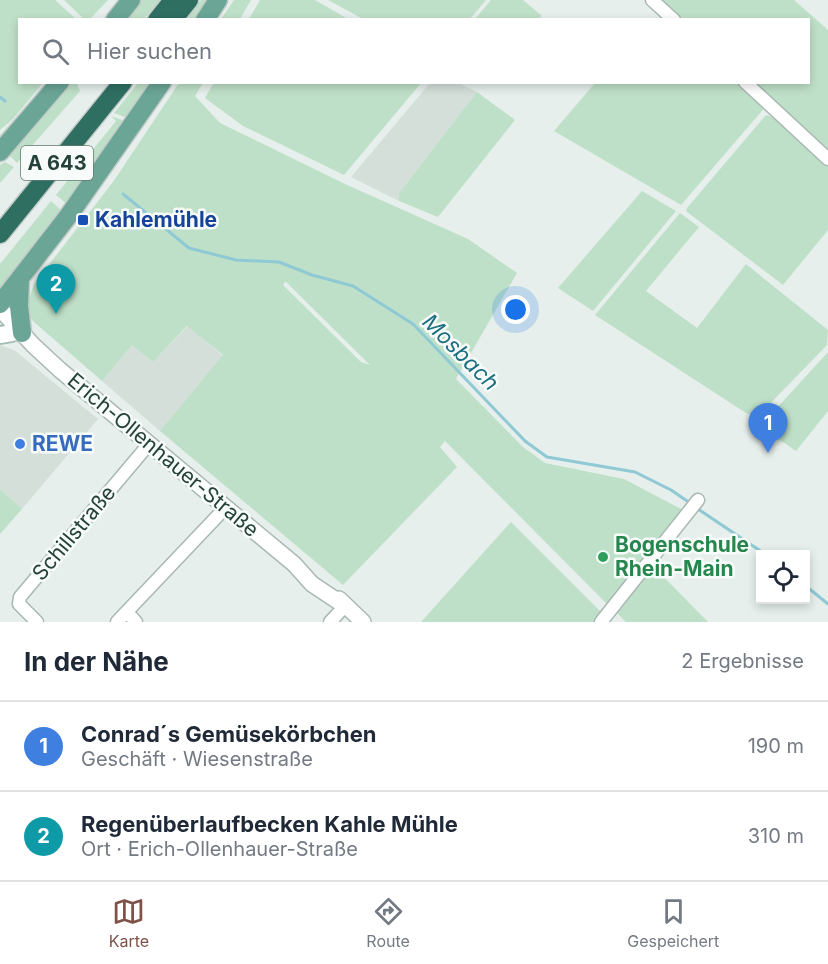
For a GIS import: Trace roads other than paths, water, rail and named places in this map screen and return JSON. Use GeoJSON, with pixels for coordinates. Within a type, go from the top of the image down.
{"type":"FeatureCollection","features":[{"type":"Feature","properties":{"kind":"highway"},"geometry":{"type":"LineString","coordinates":[[159,18],[173,0]]}},
{"type":"Feature","properties":{"kind":"highway"},"geometry":{"type":"LineString","coordinates":[[175,18],[189,0]]}},
{"type":"Feature","properties":{"kind":"highway","name":"A 643"},"geometry":{"type":"LineString","coordinates":[[0,215],[112,86]]}},
{"type":"Feature","properties":{"kind":"highway","name":"A 643"},"geometry":{"type":"LineString","coordinates":[[0,234],[112,86]]}},
{"type":"Feature","properties":{"kind":"main road"},"geometry":{"type":"LineString","coordinates":[[117,18],[131,0]]}},
{"type":"Feature","properties":{"kind":"main road"},"geometry":{"type":"LineString","coordinates":[[206,18],[218,0]]}},
{"type":"Feature","properties":{"kind":"main road"},"geometry":{"type":"LineString","coordinates":[[0,152],[58,84]]}},
{"type":"Feature","properties":{"kind":"main road"},"geometry":{"type":"LineString","coordinates":[[0,304],[69,215],[161,84]]}},
{"type":"Feature","properties":{"kind":"main road"},"geometry":{"type":"LineString","coordinates":[[13,334],[19,306],[20,279]]}},
{"type":"Feature","properties":{"kind":"street"},"geometry":{"type":"LineString","coordinates":[[652,0],[672,18]]}},
{"type":"Feature","properties":{"kind":"street"},"geometry":{"type":"LineString","coordinates":[[747,84],[828,159]]}},
{"type":"Feature","properties":{"kind":"street","name":"Erich-Ollenhauer-Straße"},"geometry":{"type":"LineString","coordinates":[[0,309],[13,334],[226,507],[294,564],[312,584],[345,606],[363,622]]}},
{"type":"Feature","properties":{"kind":"street","name":"Schillstraße"},"geometry":{"type":"LineString","coordinates":[[37,622],[19,604],[20,597],[149,444]]}},
{"type":"Feature","properties":{"kind":"street"},"geometry":{"type":"LineString","coordinates":[[601,622],[694,505]]}},
{"type":"Feature","properties":{"kind":"street"},"geometry":{"type":"LineString","coordinates":[[117,622],[226,507]]}},
{"type":"Feature","properties":{"kind":"street"},"geometry":{"type":"LineString","coordinates":[[330,622],[345,606]]}},
{"type":"Feature","properties":{"kind":"street"},"geometry":{"type":"LineString","coordinates":[[127,612],[136,622]]}},
{"type":"Feature","properties":{"kind":"waterway","name":"Mosbach"},"geometry":{"type":"LineString","coordinates":[[0,97],[5,101]]}},
{"type":"Feature","properties":{"kind":"waterway","name":"Mosbach"},"geometry":{"type":"LineString","coordinates":[[123,194],[189,248],[236,260],[279,262],[312,275],[353,286],[413,324],[525,441],[547,457],[635,472],[671,490],[690,503]]}},
{"type":"Feature","properties":{"kind":"waterway","name":"Mosbach"},"geometry":{"type":"LineString","coordinates":[[695,507],[759,550]]}},
{"type":"Feature","properties":{"kind":"waterway","name":"Mosbach"},"geometry":{"type":"LineString","coordinates":[[810,589],[828,604]]}},
{"type":"Feature","properties":{"kind":"place","name":"Kahlemühle"},"geometry":{"type":"Point","coordinates":[83,220]}},
{"type":"Feature","properties":{"kind":"place","name":"Regenüberlaufbecken Kahle Mühle"},"geometry":{"type":"Point","coordinates":[56,314]}},
{"type":"Feature","properties":{"kind":"place","name":"REWE"},"geometry":{"type":"Point","coordinates":[20,444]}},
{"type":"Feature","properties":{"kind":"place","name":"Conrad´s Gemüsekörbchen"},"geometry":{"type":"Point","coordinates":[768,453]}},
{"type":"Feature","properties":{"kind":"place","name":"Bogenschule Rhein-Main"},"geometry":{"type":"Point","coordinates":[603,557]}}]}
